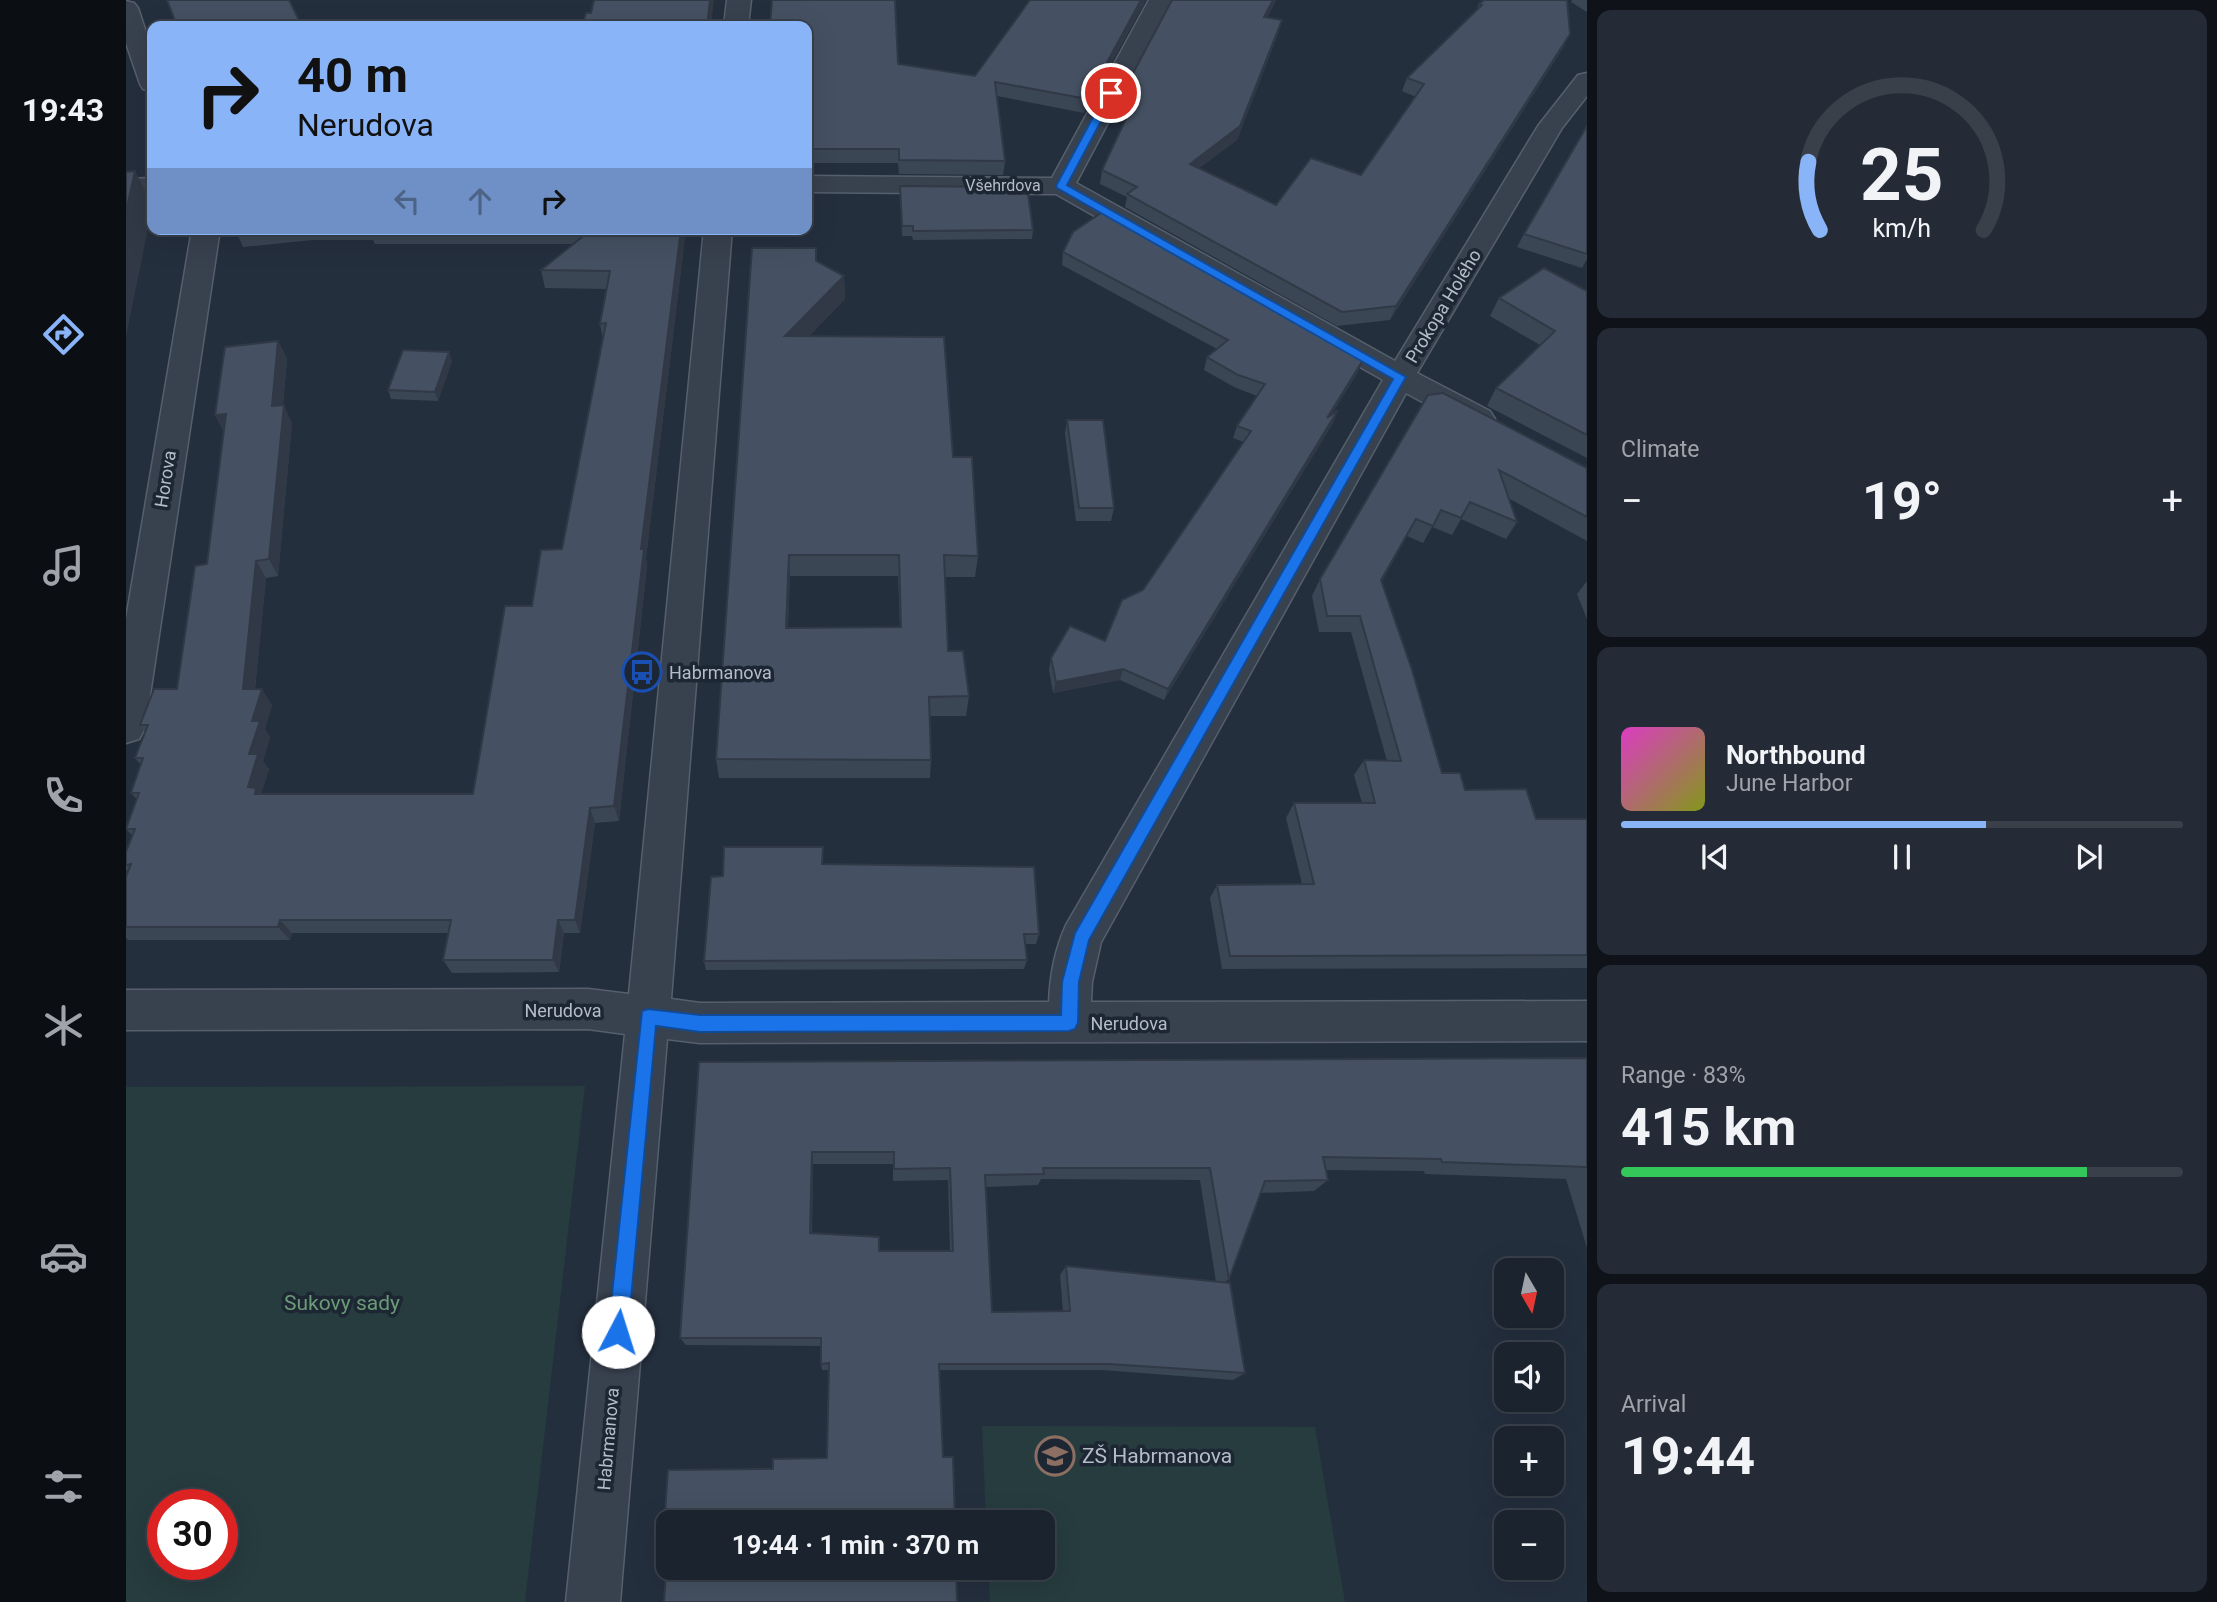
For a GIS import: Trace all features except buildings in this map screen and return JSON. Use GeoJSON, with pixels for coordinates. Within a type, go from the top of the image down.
{"type":"FeatureCollection","features":[{"type":"Feature","properties":{"kind":"street"},"geometry":{"type":"LineString","coordinates":[[737,21],[739,0]]}},
{"type":"Feature","properties":{"kind":"street"},"geometry":{"type":"LineString","coordinates":[[1061,186],[1161,0]]}},
{"type":"Feature","properties":{"kind":"street"},"geometry":{"type":"LineString","coordinates":[[126,8],[147,69]]}},
{"type":"Feature","properties":{"kind":"street","name":"Prokopa Holého"},"geometry":{"type":"LineString","coordinates":[[1069,1023],[1070,982],[1081,938],[1400,377],[1551,126],[1587,80]]}},
{"type":"Feature","properties":{"kind":"street","name":"Všehrdova"},"geometry":{"type":"LineString","coordinates":[[812,184],[1061,186],[1400,377],[1505,432]]}},
{"type":"Feature","properties":{"kind":"street"},"geometry":{"type":"LineString","coordinates":[[126,187],[147,187]]}},
{"type":"Feature","properties":{"kind":"street","name":"Horova"},"geometry":{"type":"LineString","coordinates":[[126,728],[205,235]]}},
{"type":"Feature","properties":{"kind":"street","name":"Habrmanova"},"geometry":{"type":"LineString","coordinates":[[593,1602],[717,235]]}},
{"type":"Feature","properties":{"kind":"street"},"geometry":{"type":"LineString","coordinates":[[126,518],[159,515]]}},
{"type":"Feature","properties":{"kind":"street","name":"Nerudova"},"geometry":{"type":"LineString","coordinates":[[126,1010],[588,1009],[700,1023],[1587,1021]]}},
{"type":"Feature","properties":{"kind":"green space","name":"Sukovy sady"},"geometry":{"type":"Polygon","coordinates":[[[585,1086],[525,1602],[126,1602],[126,1087],[585,1086]]]}},
{"type":"Feature","properties":{"kind":"green space"},"geometry":{"type":"Polygon","coordinates":[[[982,1426],[1315,1427],[1345,1602],[990,1602],[989,1580],[1055,1580],[1055,1510],[986,1510],[982,1426]]]}},
{"type":"Feature","properties":{"kind":"place","name":"Habrmanova"},"geometry":{"type":"Point","coordinates":[642,672]}},
{"type":"Feature","properties":{"kind":"place","name":"ZŠ Habrmanova"},"geometry":{"type":"Point","coordinates":[1055,1456]}},
{"type":"Feature","properties":{"kind":"route"},"geometry":{"type":"LineString","coordinates":[[618,1332],[648,1017],[700,1023],[1069,1023],[1070,982],[1081,938],[1400,377],[1061,186],[1111,93]]}}]}
